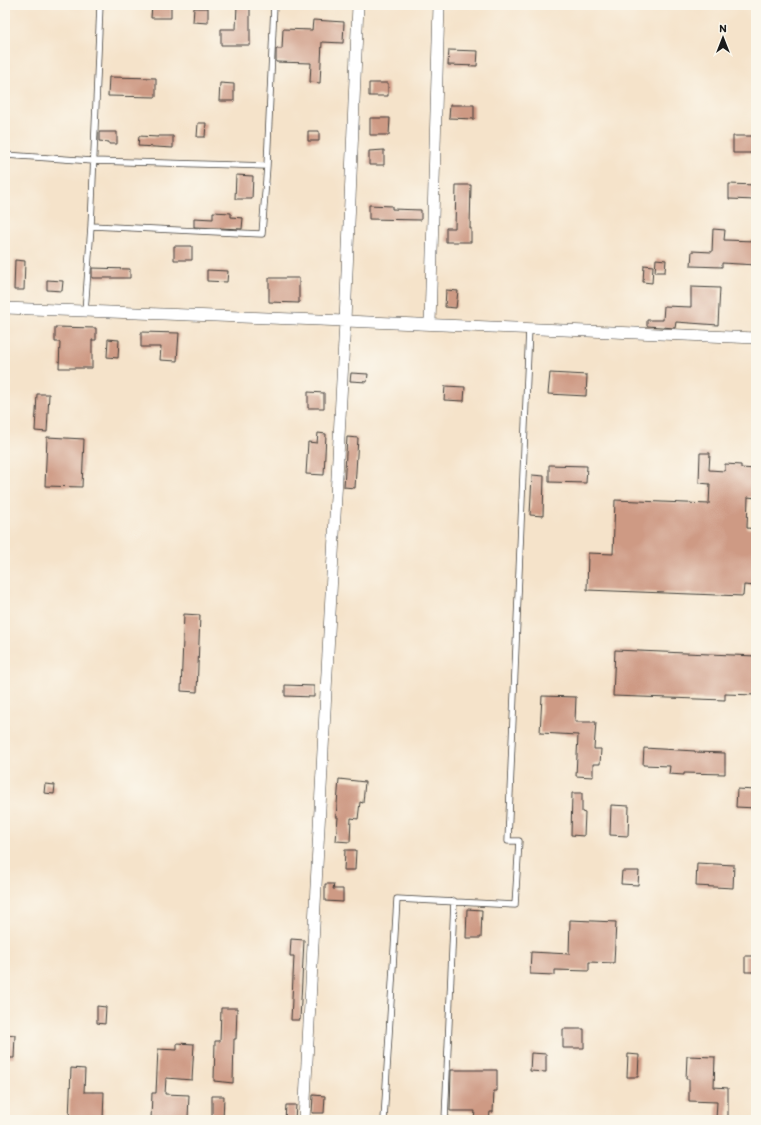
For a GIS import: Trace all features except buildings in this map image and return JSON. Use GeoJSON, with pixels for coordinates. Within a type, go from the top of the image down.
{"type":"FeatureCollection","features":[{"type":"Feature","properties":{"kind":"street"},"geometry":{"type":"LineString","coordinates":[[304,1120],[345,320],[358,5]]}},
{"type":"Feature","properties":{"kind":"street"},"geometry":{"type":"LineString","coordinates":[[430,324],[439,5]]}},
{"type":"Feature","properties":{"kind":"street"},"geometry":{"type":"LineString","coordinates":[[5,308],[345,320],[756,338]]}},
{"type":"Feature","properties":{"kind":"lane"},"geometry":{"type":"LineString","coordinates":[[85,312],[91,226],[100,5]]}},
{"type":"Feature","properties":{"kind":"lane"},"geometry":{"type":"LineString","coordinates":[[91,226],[262,234],[267,166],[274,5]]}},
{"type":"Feature","properties":{"kind":"lane"},"geometry":{"type":"LineString","coordinates":[[5,155],[93,161],[267,166]]}},
{"type":"Feature","properties":{"kind":"lane"},"geometry":{"type":"LineString","coordinates":[[384,1120],[397,899],[515,905],[519,841],[508,841],[528,328]]}},
{"type":"Feature","properties":{"kind":"lane"},"geometry":{"type":"LineString","coordinates":[[444,1120],[454,901]]}}]}
